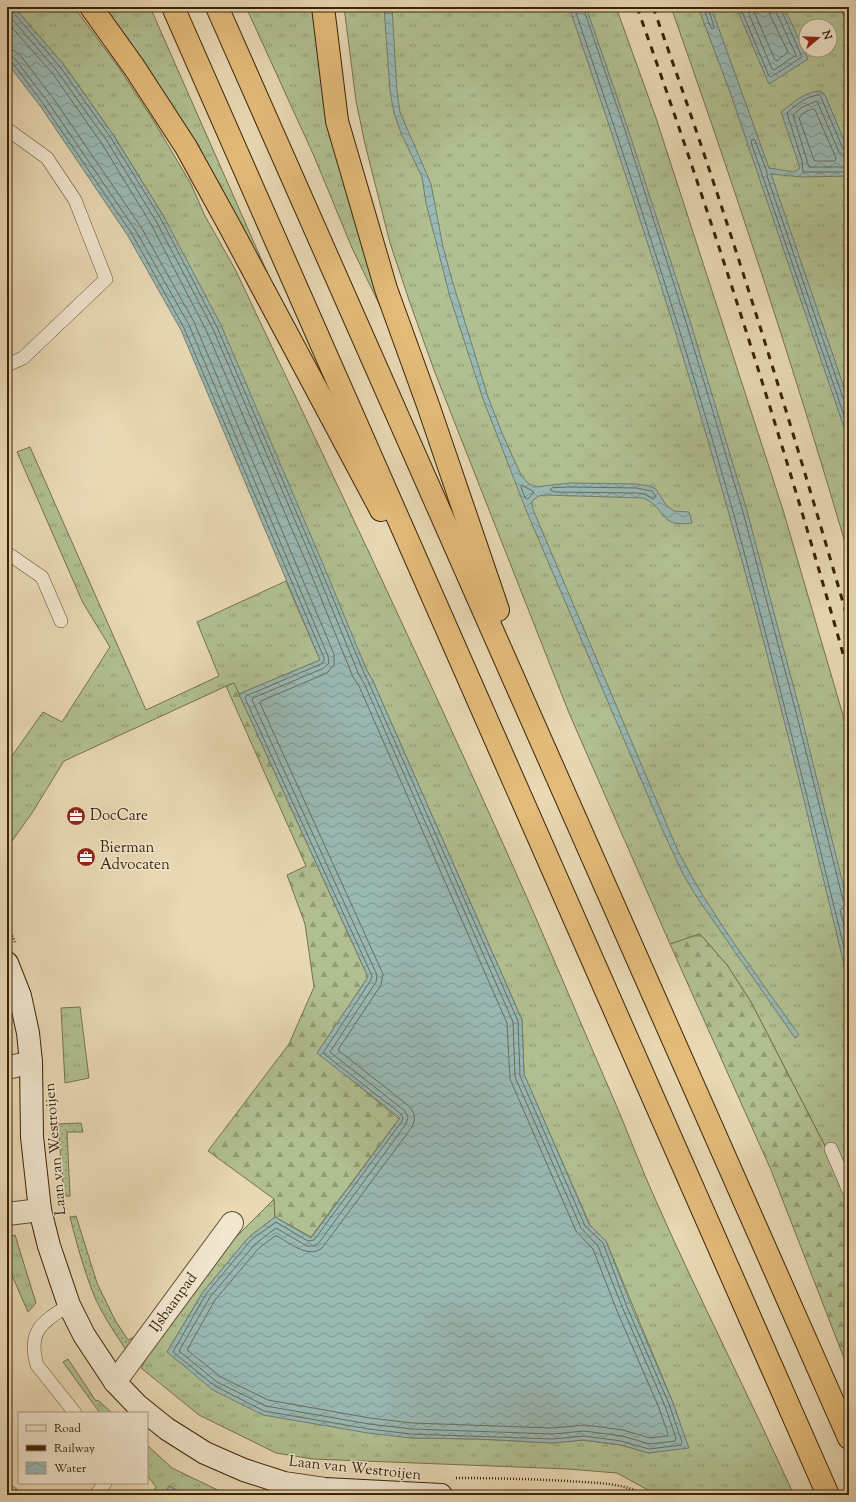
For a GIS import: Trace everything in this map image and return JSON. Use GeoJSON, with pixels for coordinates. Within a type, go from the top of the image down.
{"type":"FeatureCollection","features":[{"type":"Feature","properties":{"kind":"highway"},"geometry":{"type":"LineString","coordinates":[[91,7],[134,67],[190,153],[464,666]]}},
{"type":"Feature","properties":{"kind":"highway"},"geometry":{"type":"LineString","coordinates":[[173,7],[828,1495]]}},
{"type":"Feature","properties":{"kind":"highway"},"geometry":{"type":"LineString","coordinates":[[217,7],[849,1438]]}},
{"type":"Feature","properties":{"kind":"highway"},"geometry":{"type":"LineString","coordinates":[[323,7],[337,121],[386,289],[428,405],[544,747]]}},
{"type":"Feature","properties":{"kind":"street","name":"Laan van Westroijen"},"geometry":{"type":"LineString","coordinates":[[12,956],[28,1033],[32,1136],[40,1210],[49,1246],[69,1305],[84,1335],[115,1382],[146,1412]]}},
{"type":"Feature","properties":{"kind":"street"},"geometry":{"type":"LineString","coordinates":[[7,1068],[30,1062]]}},
{"type":"Feature","properties":{"kind":"street"},"geometry":{"type":"LineString","coordinates":[[7,1214],[40,1210]]}},
{"type":"Feature","properties":{"kind":"street","name":"IJsbaanpad"},"geometry":{"type":"LineString","coordinates":[[115,1382],[232,1223]]}},
{"type":"Feature","properties":{"kind":"street","name":"Laan van Westroijen"},"geometry":{"type":"LineString","coordinates":[[148,1414],[167,1429],[205,1453],[244,1470],[284,1483],[358,1493],[445,1486]]}},
{"type":"Feature","properties":{"kind":"lane"},"geometry":{"type":"LineString","coordinates":[[7,130],[47,158],[75,200],[106,279],[23,358],[7,365]]}},
{"type":"Feature","properties":{"kind":"lane"},"geometry":{"type":"LineString","coordinates":[[7,553],[42,576],[61,621]]}},
{"type":"Feature","properties":{"kind":"lane"},"geometry":{"type":"LineString","coordinates":[[831,1149],[849,1191]]}},
{"type":"Feature","properties":{"kind":"lane"},"geometry":{"type":"LineString","coordinates":[[69,1305],[41,1325],[36,1333],[34,1355],[37,1365],[74,1412]]}},
{"type":"Feature","properties":{"kind":"lane"},"geometry":{"type":"LineString","coordinates":[[96,1495],[104,1484]]}},
{"type":"Feature","properties":{"kind":"path"},"geometry":{"type":"LineString","coordinates":[[7,924],[12,956]]}},
{"type":"Feature","properties":{"kind":"path"},"geometry":{"type":"LineString","coordinates":[[445,1486],[533,1479],[612,1484],[638,1491],[645,1495]]}},
{"type":"Feature","properties":{"kind":"green space"},"geometry":{"type":"Polygon","coordinates":[[[14,7],[74,7],[119,68],[155,123],[191,184],[205,216],[235,269],[438,701],[533,911],[656,1201],[794,1495],[657,1495],[617,1473],[568,1469],[313,1459],[276,1453],[199,1415],[141,1368],[156,1341],[228,1245],[274,1199],[275,1217],[249,1237],[203,1292],[167,1352],[411,1438],[479,1439],[553,1443],[583,1440],[621,1445],[649,1453],[688,1447],[673,1403],[606,1241],[590,1225],[524,1075],[522,1020],[372,679],[367,671],[164,217],[114,136],[64,65],[14,7]]]}},
{"type":"Feature","properties":{"kind":"green space"},"geometry":{"type":"Polygon","coordinates":[[[105,7],[150,7],[267,272],[185,127],[144,63],[105,7]]]}},
{"type":"Feature","properties":{"kind":"green space"},"geometry":{"type":"Polygon","coordinates":[[[246,7],[313,7],[382,310],[352,248],[314,156],[246,7]]]}},
{"type":"Feature","properties":{"kind":"green space"},"geometry":{"type":"Polygon","coordinates":[[[344,7],[616,7],[656,118],[783,510],[849,736],[849,1181],[832,1143],[825,1146],[751,1002],[727,965],[700,934],[670,944],[569,713],[434,370],[390,243],[365,144],[356,101],[344,7]]]}},
{"type":"Feature","properties":{"kind":"green space"},"geometry":{"type":"Polygon","coordinates":[[[671,7],[840,7],[849,28],[849,556],[786,349],[741,211],[671,7]]]}},
{"type":"Feature","properties":{"kind":"green space"},"geometry":{"type":"Polygon","coordinates":[[[30,447],[146,710],[219,676],[197,622],[286,581],[320,660],[239,694],[233,683],[64,761],[32,813],[7,848],[7,763],[43,712],[62,722],[110,647],[83,603],[17,452],[30,447]]]}},
{"type":"Feature","properties":{"kind":"green space"},"geometry":{"type":"Polygon","coordinates":[[[234,683],[368,977],[318,1052],[399,1119],[311,1237],[275,1217],[274,1199],[208,1151],[289,1044],[314,987],[305,924],[287,875],[306,866],[226,686],[234,683]]]}},
{"type":"Feature","properties":{"kind":"green space"},"geometry":{"type":"Polygon","coordinates":[[[700,934],[727,965],[751,1002],[825,1146],[849,1200],[849,1371],[771,1170],[670,944],[700,934]]]}},
{"type":"Feature","properties":{"kind":"green space"},"geometry":{"type":"Polygon","coordinates":[[[80,1007],[89,1078],[65,1083],[61,1008],[80,1007]]]}},
{"type":"Feature","properties":{"kind":"green space"},"geometry":{"type":"Polygon","coordinates":[[[81,1123],[83,1132],[67,1132],[70,1196],[64,1196],[58,1124],[81,1123]]]}},
{"type":"Feature","properties":{"kind":"green space"},"geometry":{"type":"Polygon","coordinates":[[[76,1216],[97,1283],[115,1320],[128,1340],[142,1333],[128,1353],[103,1314],[92,1290],[70,1217],[76,1216]]]}},
{"type":"Feature","properties":{"kind":"green space"},"geometry":{"type":"Polygon","coordinates":[[[15,1235],[36,1303],[28,1312],[7,1264],[7,1238],[15,1235]]]}},
{"type":"Feature","properties":{"kind":"green space"},"geometry":{"type":"Polygon","coordinates":[[[68,1359],[96,1401],[98,1400],[111,1412],[99,1412],[63,1362],[68,1359]]]}},
{"type":"Feature","properties":{"kind":"green space"},"geometry":{"type":"Polygon","coordinates":[[[148,1446],[172,1468],[228,1495],[186,1495],[169,1486],[164,1495],[151,1495],[156,1487],[148,1476],[148,1446]]]}},
{"type":"Feature","properties":{"kind":"green space"},"geometry":{"type":"Polygon","coordinates":[[[7,1482],[25,1495],[7,1495],[7,1482]]]}},
{"type":"Feature","properties":{"kind":"water"},"geometry":{"type":"Polygon","coordinates":[[[7,7],[14,7],[64,65],[114,136],[164,217],[221,325],[367,671],[372,679],[522,1020],[524,1074],[589,1224],[606,1241],[631,1305],[673,1403],[689,1448],[648,1453],[621,1445],[583,1440],[553,1443],[479,1439],[411,1438],[368,1433],[263,1415],[213,1390],[167,1352],[203,1292],[249,1237],[275,1217],[311,1238],[400,1118],[317,1053],[368,977],[239,694],[320,660],[181,330],[128,236],[41,107],[7,63],[7,7]]]}},
{"type":"Feature","properties":{"kind":"water"},"geometry":{"type":"Polygon","coordinates":[[[384,7],[392,7],[397,91],[400,112],[431,184],[443,247],[488,397],[521,475],[534,487],[570,483],[636,484],[649,486],[656,489],[666,505],[674,511],[689,512],[692,523],[681,524],[673,523],[668,520],[651,502],[643,498],[544,495],[539,496],[532,501],[532,507],[678,851],[705,899],[720,922],[799,1035],[795,1038],[696,896],[683,874],[663,831],[526,510],[483,399],[450,297],[426,203],[422,177],[401,133],[394,113],[390,91],[384,7]]]}},
{"type":"Feature","properties":{"kind":"water"},"geometry":{"type":"Polygon","coordinates":[[[569,7],[586,7],[628,129],[690,321],[747,511],[801,715],[849,908],[849,985],[776,690],[711,450],[653,259],[569,7]]]}},
{"type":"Feature","properties":{"kind":"water"},"geometry":{"type":"Polygon","coordinates":[[[698,7],[711,7],[769,168],[794,172],[800,168],[781,112],[804,95],[815,92],[821,91],[825,95],[849,152],[849,170],[845,172],[849,173],[849,176],[802,177],[771,174],[849,402],[849,442],[730,92],[698,7]]]}},
{"type":"Feature","properties":{"kind":"water"},"geometry":{"type":"Polygon","coordinates":[[[736,7],[783,7],[798,37],[798,58],[808,59],[769,84],[736,7]]]}},
{"type":"Feature","properties":{"kind":"water"},"geometry":{"type":"Polygon","coordinates":[[[169,1486],[186,1495],[164,1495],[169,1486]]]}},
{"type":"Feature","properties":{"kind":"railway"},"geometry":{"type":"LineString","coordinates":[[637,7],[749,339],[849,675]]}},
{"type":"Feature","properties":{"kind":"railway"},"geometry":{"type":"LineString","coordinates":[[653,7],[706,160],[756,314],[849,623]]}},
{"type":"Feature","properties":{"kind":"place","name":"DocCare"},"geometry":{"type":"Point","coordinates":[76,816]}},
{"type":"Feature","properties":{"kind":"place","name":"Bierman Advocaten"},"geometry":{"type":"Point","coordinates":[86,857]}}]}
